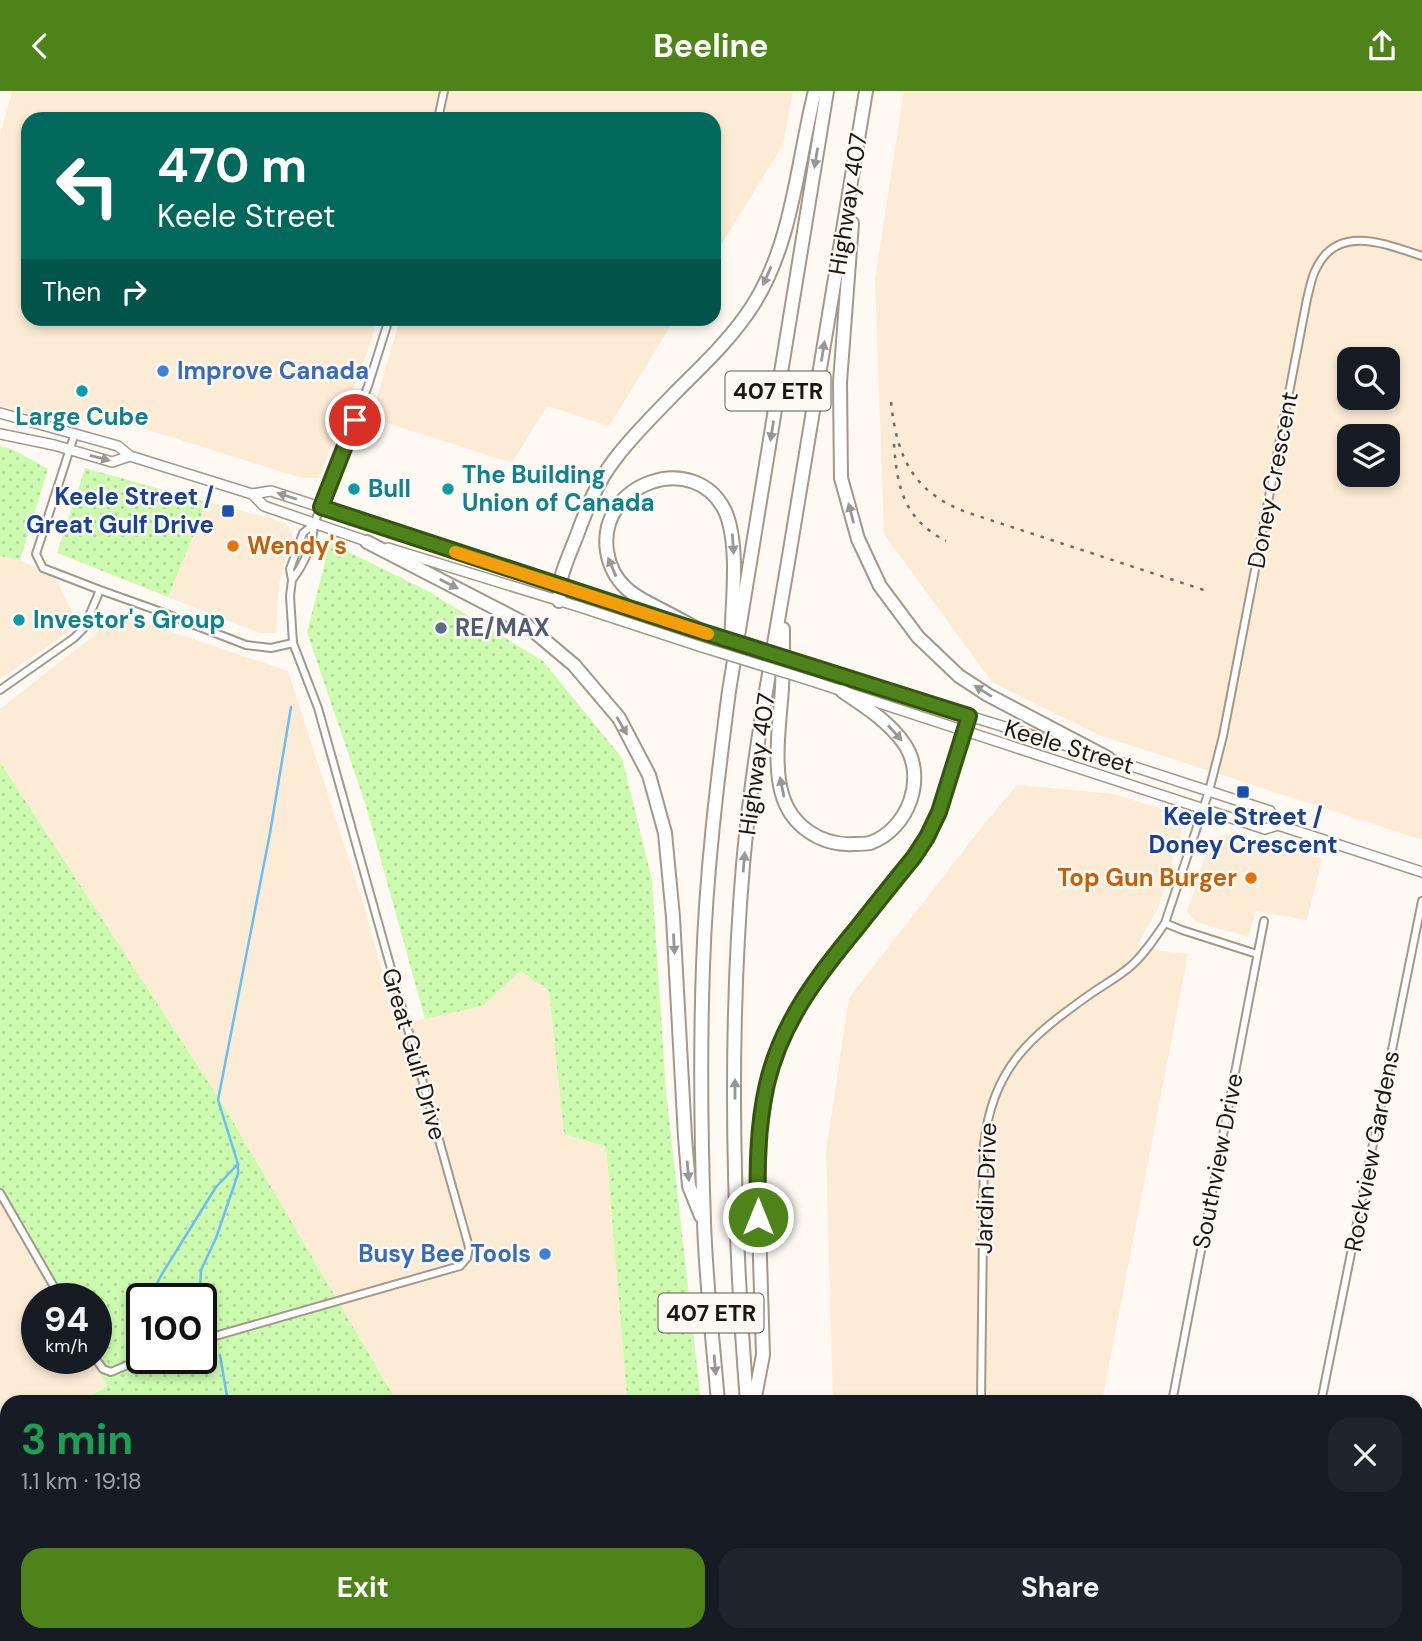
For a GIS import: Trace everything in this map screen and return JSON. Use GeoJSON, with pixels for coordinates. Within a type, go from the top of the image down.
{"type":"FeatureCollection","features":[{"type":"Feature","properties":{"kind":"highway"},"geometry":{"type":"LineString","coordinates":[[559,601],[562,576],[589,502],[607,469],[651,418],[722,346],[755,302],[786,224],[815,91]]}},
{"type":"Feature","properties":{"kind":"highway","name":"Highway 407"},"geometry":{"type":"LineString","coordinates":[[717,1395],[704,1224],[701,1110],[703,956],[709,872],[729,691],[827,91]]}},
{"type":"Feature","properties":{"kind":"highway","name":"Highway 407"},"geometry":{"type":"LineString","coordinates":[[746,1395],[739,1303],[735,1060],[738,940],[744,861],[754,773],[866,91]]}},
{"type":"Feature","properties":{"kind":"highway"},"geometry":{"type":"LineString","coordinates":[[857,148],[840,410],[841,478],[858,539],[880,586],[918,638],[959,676],[998,700],[1108,758]]}},
{"type":"Feature","properties":{"kind":"highway"},"geometry":{"type":"LineString","coordinates":[[705,633],[627,590],[608,559],[607,528],[617,506],[626,496],[660,479],[687,480],[711,492],[724,511],[731,530],[734,548],[729,691]]}},
{"type":"Feature","properties":{"kind":"highway"},"geometry":{"type":"LineString","coordinates":[[367,542],[524,623],[574,665],[619,718],[649,775],[665,833],[673,917],[689,1186],[704,1224]]}},
{"type":"Feature","properties":{"kind":"highway"},"geometry":{"type":"LineString","coordinates":[[784,588],[778,769],[781,792],[788,809],[799,824],[816,837],[841,845],[868,844],[887,834],[905,813],[914,790],[914,765],[905,744],[892,728],[842,691]]}},
{"type":"Feature","properties":{"kind":"highway"},"geometry":{"type":"LineString","coordinates":[[755,1395],[763,1355],[758,1194],[760,1132],[767,1084],[782,1039],[802,1000],[823,969],[914,857],[927,837],[939,812],[969,716]]}},
{"type":"Feature","properties":{"kind":"main road","name":"Keele Street"},"geometry":{"type":"LineString","coordinates":[[0,413],[118,446],[130,456],[252,494],[271,491],[705,633],[1108,758],[1270,811],[1278,825]]}},
{"type":"Feature","properties":{"kind":"main road","name":"Keele Street"},"geometry":{"type":"LineString","coordinates":[[0,434],[112,462],[130,456]]}},
{"type":"Feature","properties":{"kind":"main road","name":"Keele Street"},"geometry":{"type":"LineString","coordinates":[[252,494],[264,506],[367,542],[809,680],[1265,829],[1278,825],[1422,872]]}},
{"type":"Feature","properties":{"kind":"street"},"geometry":{"type":"LineString","coordinates":[[440,112],[444,91]]}},
{"type":"Feature","properties":{"kind":"street","name":"Doney Crescent"},"geometry":{"type":"LineString","coordinates":[[1203,809],[1230,708],[1314,273],[1326,253],[1357,240],[1374,241],[1422,256]]}},
{"type":"Feature","properties":{"kind":"street"},"geometry":{"type":"LineString","coordinates":[[314,524],[368,386],[387,326]]}},
{"type":"Feature","properties":{"kind":"street"},"geometry":{"type":"LineString","coordinates":[[75,433],[36,554],[43,568],[246,645],[271,648],[292,643]]}},
{"type":"Feature","properties":{"kind":"street","name":"Great Gulf Drive"},"geometry":{"type":"LineString","coordinates":[[292,580],[299,571],[313,537],[314,524]]}},
{"type":"Feature","properties":{"kind":"street","name":"Great Gulf Drive"},"geometry":{"type":"LineString","coordinates":[[217,1335],[460,1266],[467,1258],[469,1247],[318,708],[292,643],[290,569],[303,533],[314,524]]}},
{"type":"Feature","properties":{"kind":"street"},"geometry":{"type":"LineString","coordinates":[[0,690],[74,638],[84,628],[100,590]]}},
{"type":"Feature","properties":{"kind":"street","name":"Jardin Drive"},"geometry":{"type":"LineString","coordinates":[[981,1395],[984,1145],[989,1111],[1008,1068],[1030,1041],[1067,1010],[1133,964],[1166,923],[1203,809]]}},
{"type":"Feature","properties":{"kind":"street","name":"Rockview Gardens"},"geometry":{"type":"LineString","coordinates":[[1322,1395],[1422,901]]}},
{"type":"Feature","properties":{"kind":"street","name":"Southview Drive"},"geometry":{"type":"LineString","coordinates":[[1173,1395],[1264,921]]}},
{"type":"Feature","properties":{"kind":"street"},"geometry":{"type":"LineString","coordinates":[[1166,923],[1257,954]]}},
{"type":"Feature","properties":{"kind":"street"},"geometry":{"type":"LineString","coordinates":[[0,1193],[52,1283]]}},
{"type":"Feature","properties":{"kind":"shaded area"},"geometry":{"type":"Polygon","coordinates":[[[12,91],[793,91],[783,145],[721,245],[721,112],[21,112],[21,326],[375,326],[319,478],[302,478],[110,418],[99,416],[91,423],[67,417],[57,421],[0,406],[0,136],[12,91]]]}},
{"type":"Feature","properties":{"kind":"shaded area"},"geometry":{"type":"Polygon","coordinates":[[[904,91],[1422,91],[1422,840],[1099,735],[992,682],[884,534],[875,279],[904,91]]]}},
{"type":"Feature","properties":{"kind":"shaded area"},"geometry":{"type":"Polygon","coordinates":[[[398,326],[671,326],[609,426],[547,406],[512,463],[371,418],[398,326]]]}},
{"type":"Feature","properties":{"kind":"shaded area"},"geometry":{"type":"Polygon","coordinates":[[[207,502],[284,522],[293,532],[279,584],[276,633],[260,633],[168,597],[207,502]]]}},
{"type":"Feature","properties":{"kind":"shaded area"},"geometry":{"type":"Polygon","coordinates":[[[0,556],[20,560],[56,579],[78,625],[0,679],[0,556]]]}},
{"type":"Feature","properties":{"kind":"shaded area"},"geometry":{"type":"Polygon","coordinates":[[[110,611],[288,671],[363,903],[397,1025],[483,1006],[520,971],[549,991],[564,1134],[606,1147],[627,1395],[393,1395],[222,1103],[0,762],[0,709],[96,634],[110,611]]]}},
{"type":"Feature","properties":{"kind":"shaded area"},"geometry":{"type":"Polygon","coordinates":[[[1017,785],[1114,794],[1168,811],[1182,829],[1158,908],[1138,944],[1161,951],[1188,954],[1103,1395],[833,1395],[826,1152],[849,998],[1017,785]]]}},
{"type":"Feature","properties":{"kind":"shaded area"},"geometry":{"type":"Polygon","coordinates":[[[1229,834],[1322,859],[1307,920],[1256,911],[1248,937],[1196,922],[1187,912],[1211,839],[1229,834]]]}},
{"type":"Feature","properties":{"kind":"shaded area"},"geometry":{"type":"Polygon","coordinates":[[[0,1201],[48,1283],[21,1283],[21,1374],[100,1374],[107,1386],[92,1395],[0,1395],[0,1201]]]}},
{"type":"Feature","properties":{"kind":"green space"},"geometry":{"type":"Polygon","coordinates":[[[0,446],[14,450],[48,469],[20,560],[0,556],[0,446]]]}},
{"type":"Feature","properties":{"kind":"green space"},"geometry":{"type":"Polygon","coordinates":[[[85,468],[207,502],[168,597],[57,553],[85,468]]]}},
{"type":"Feature","properties":{"kind":"green space"},"geometry":{"type":"Polygon","coordinates":[[[330,543],[426,590],[543,661],[622,758],[652,880],[666,1091],[700,1395],[627,1395],[606,1147],[564,1134],[549,991],[520,971],[483,1006],[425,1019],[366,806],[307,632],[330,543]]]}},
{"type":"Feature","properties":{"kind":"green space"},"geometry":{"type":"Polygon","coordinates":[[[0,762],[222,1103],[393,1395],[92,1395],[107,1386],[100,1374],[112,1374],[112,1283],[48,1283],[0,1201],[0,762]]]}},
{"type":"Feature","properties":{"kind":"waterway"},"geometry":{"type":"LineString","coordinates":[[200,1283],[201,1270],[216,1238],[238,1174],[238,1164],[218,1100],[270,833],[291,707]]}},
{"type":"Feature","properties":{"kind":"waterway"},"geometry":{"type":"LineString","coordinates":[[157,1283],[216,1187],[238,1164]]}},
{"type":"Feature","properties":{"kind":"waterway"},"geometry":{"type":"LineString","coordinates":[[220,1355],[227,1395]]}},
{"type":"Feature","properties":{"kind":"railway"},"geometry":{"type":"LineString","coordinates":[[891,402],[904,458],[912,473],[936,497],[972,514],[1207,591]]}},
{"type":"Feature","properties":{"kind":"railway"},"geometry":{"type":"LineString","coordinates":[[894,444],[897,475],[905,501],[921,523],[946,541]]}},
{"type":"Feature","properties":{"kind":"slow traffic"},"geometry":{"type":"LineString","coordinates":[[455,552],[708,634]]}},
{"type":"Feature","properties":{"kind":"place","name":"Improve Canada"},"geometry":{"type":"Point","coordinates":[163,371]}},
{"type":"Feature","properties":{"kind":"place","name":"Large Cube"},"geometry":{"type":"Point","coordinates":[82,391]}},
{"type":"Feature","properties":{"kind":"place","name":"Bull"},"geometry":{"type":"Point","coordinates":[354,489]}},
{"type":"Feature","properties":{"kind":"place","name":"The Building Union of Canada"},"geometry":{"type":"Point","coordinates":[448,489]}},
{"type":"Feature","properties":{"kind":"place","name":"Keele Street / Great Gulf Drive"},"geometry":{"type":"Point","coordinates":[228,511]}},
{"type":"Feature","properties":{"kind":"place","name":"Wendy's"},"geometry":{"type":"Point","coordinates":[233,546]}},
{"type":"Feature","properties":{"kind":"place","name":"Investor's Group"},"geometry":{"type":"Point","coordinates":[19,620]}},
{"type":"Feature","properties":{"kind":"place","name":"RE/MAX"},"geometry":{"type":"Point","coordinates":[441,628]}},
{"type":"Feature","properties":{"kind":"place","name":"Keele Street / Doney Crescent"},"geometry":{"type":"Point","coordinates":[1243,792]}},
{"type":"Feature","properties":{"kind":"place","name":"Top Gun Burger"},"geometry":{"type":"Point","coordinates":[1251,878]}},
{"type":"Feature","properties":{"kind":"place","name":"Busy Bee Tools"},"geometry":{"type":"Point","coordinates":[545,1254]}},
{"type":"Feature","properties":{"kind":"route"},"geometry":{"type":"LineString","coordinates":[[355,420],[321,507],[969,716],[939,812],[927,837],[914,857],[823,969],[802,1000],[782,1039],[767,1084],[760,1132],[758,1217]]}}]}
